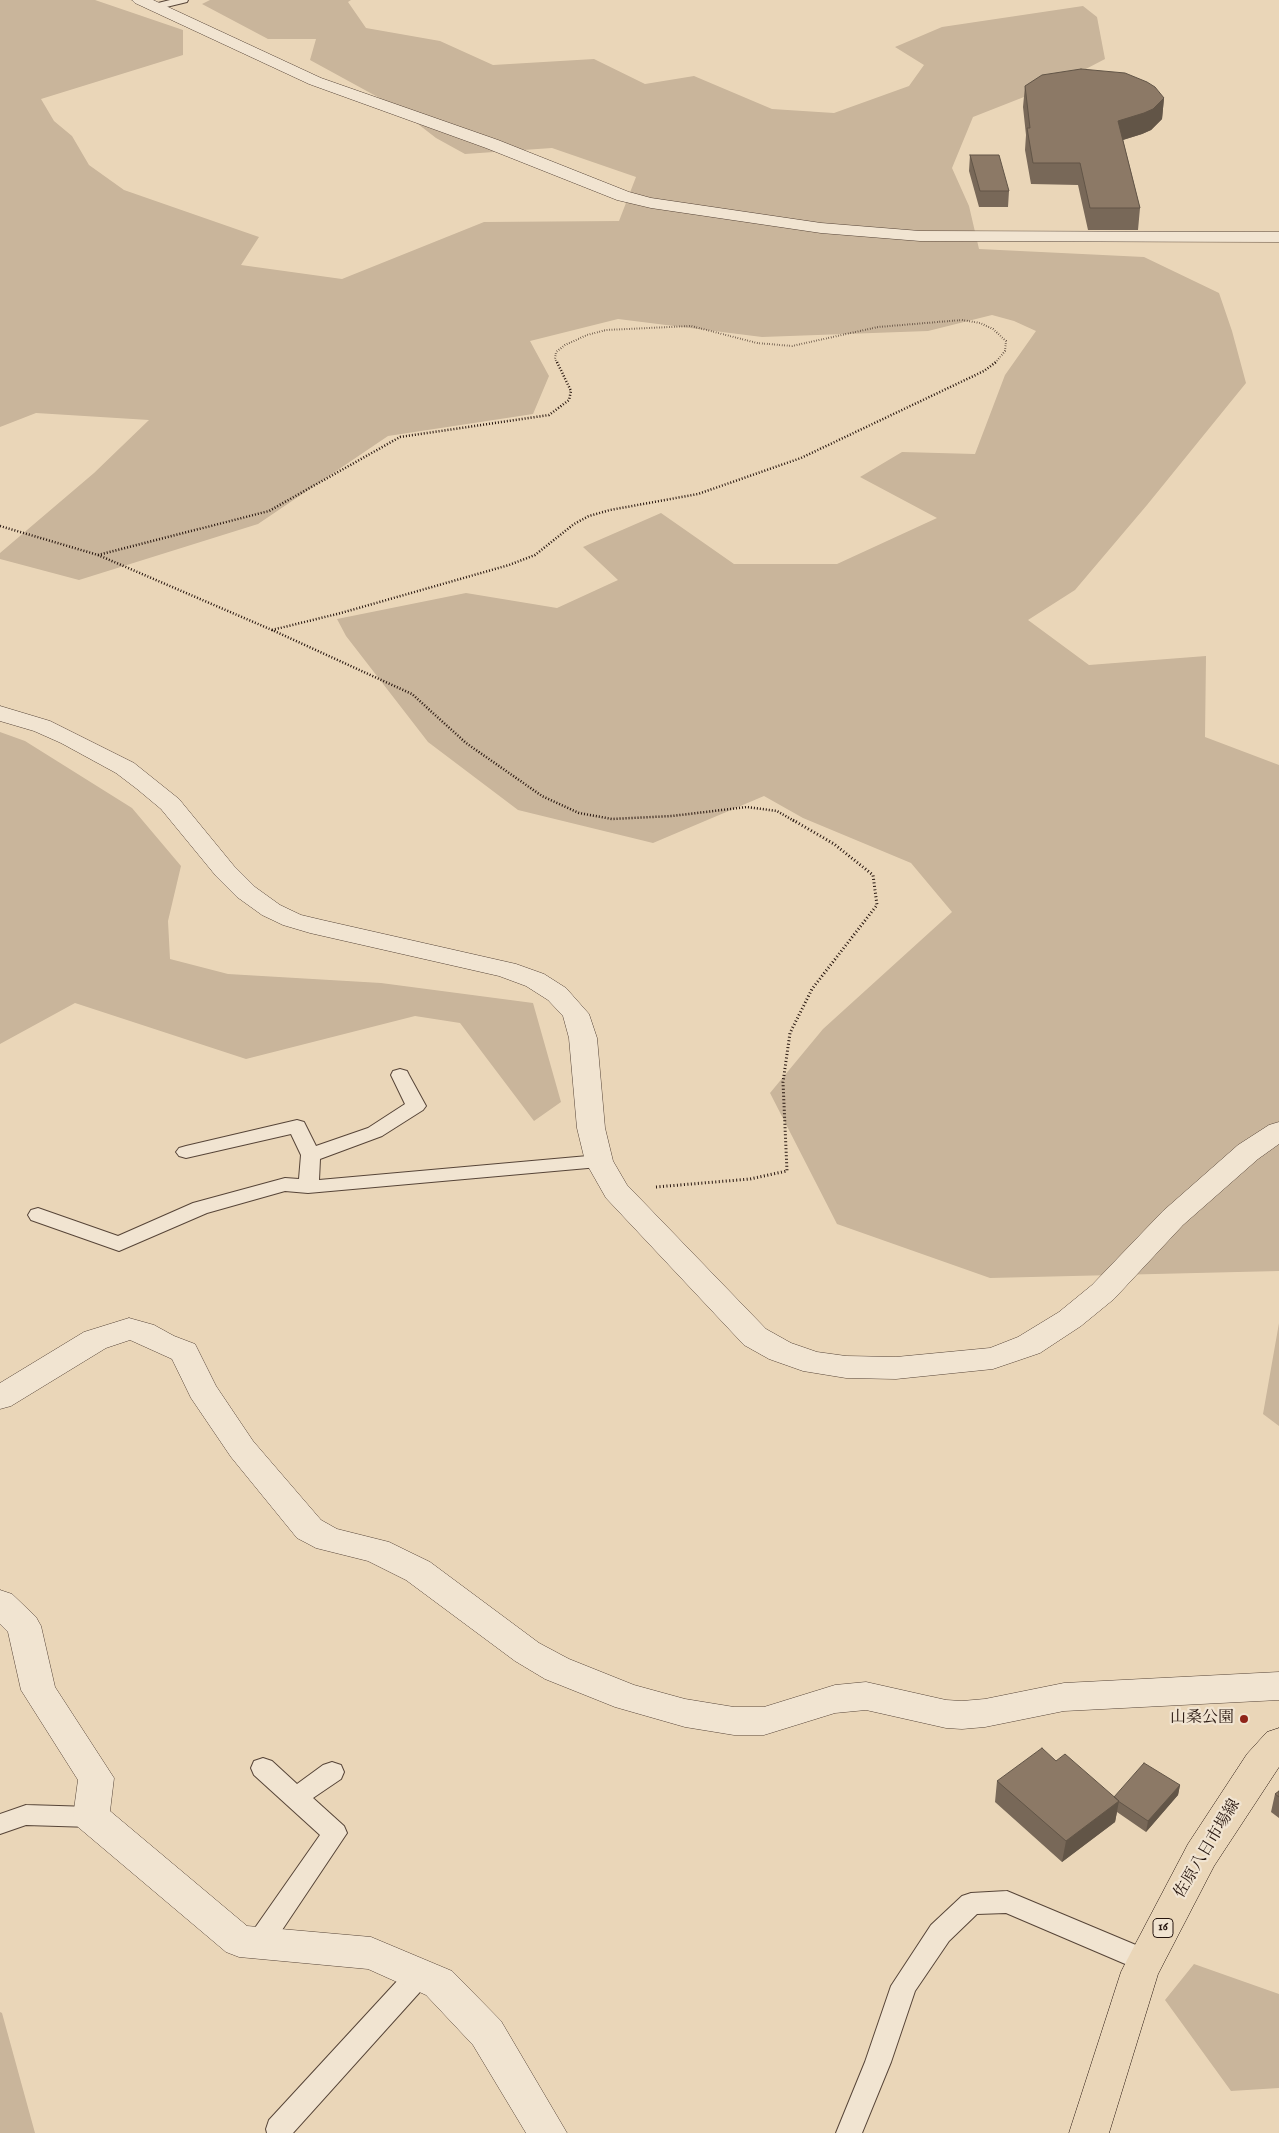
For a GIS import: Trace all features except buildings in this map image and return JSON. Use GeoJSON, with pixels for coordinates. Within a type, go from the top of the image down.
{"type":"FeatureCollection","features":[{"type":"Feature","properties":{"kind":"main road","name":"佐原八日市場線"},"geometry":{"type":"LineString","coordinates":[[1089,2133],[1140,1972],[1201,1855],[1260,1764],[1279,1742]]}},
{"type":"Feature","properties":{"kind":"street"},"geometry":{"type":"LineString","coordinates":[[147,4],[314,81],[492,144],[623,196],[651,203],[821,228],[920,236],[1279,237]]}},
{"type":"Feature","properties":{"kind":"street"},"geometry":{"type":"LineString","coordinates":[[0,713],[42,726],[69,738],[124,768],[170,804],[246,892],[271,910],[292,920],[507,970],[535,980],[557,994],[576,1014],[583,1038],[591,1128],[599,1161],[616,1191],[740,1324],[755,1337],[780,1352],[814,1363],[846,1367],[896,1368],[993,1358],[1029,1345],[1070,1319],[1103,1292],[1173,1218],[1248,1152],[1279,1130]]}},
{"type":"Feature","properties":{"kind":"street"},"geometry":{"type":"LineString","coordinates":[[0,1398],[95,1340],[129,1329],[143,1333],[163,1344],[184,1352],[202,1390],[242,1449],[309,1529],[328,1539],[377,1551],[418,1571],[527,1652],[557,1669],[628,1697],[685,1713],[734,1721],[764,1721],[835,1699],[866,1696],[946,1714],[962,1715],[986,1713],[1064,1697],[1279,1686]]}},
{"type":"Feature","properties":{"kind":"street"},"geometry":{"type":"LineString","coordinates":[[0,1603],[24,1626],[38,1690],[96,1778],[91,1817],[239,1941],[371,1953],[439,1983],[487,2033],[547,2133]]}},
{"type":"Feature","properties":{"kind":"lane"},"geometry":{"type":"LineString","coordinates":[[147,4],[182,0]]}},
{"type":"Feature","properties":{"kind":"lane"},"geometry":{"type":"LineString","coordinates":[[310,1155],[375,1132],[416,1106],[400,1075]]}},
{"type":"Feature","properties":{"kind":"lane"},"geometry":{"type":"LineString","coordinates":[[186,1152],[297,1126],[310,1155],[308,1187]]}},
{"type":"Feature","properties":{"kind":"lane"},"geometry":{"type":"LineString","coordinates":[[38,1215],[119,1244],[200,1208],[285,1184],[308,1187],[599,1161]]}},
{"type":"Feature","properties":{"kind":"lane"},"geometry":{"type":"LineString","coordinates":[[259,1943],[335,1832],[263,1768]]}},
{"type":"Feature","properties":{"kind":"lane"},"geometry":{"type":"LineString","coordinates":[[296,1797],[332,1772]]}},
{"type":"Feature","properties":{"kind":"lane"},"geometry":{"type":"LineString","coordinates":[[0,1824],[26,1815],[91,1817]]}},
{"type":"Feature","properties":{"kind":"lane"},"geometry":{"type":"LineString","coordinates":[[849,2133],[878,2062],[904,1986],[940,1932],[971,1904],[1007,1902],[1146,1961]]}},
{"type":"Feature","properties":{"kind":"lane"},"geometry":{"type":"LineString","coordinates":[[279,2129],[419,1975]]}},
{"type":"Feature","properties":{"kind":"path"},"geometry":{"type":"LineString","coordinates":[[98,555],[269,511],[400,437],[549,415],[569,400],[571,391],[554,359],[556,352],[565,345],[587,335],[606,330],[691,326],[757,343],[792,346],[878,327],[962,320],[980,323],[993,329],[1006,341],[1005,351],[999,360],[984,371],[802,458],[698,494],[610,510],[589,516],[574,524],[535,555],[509,565],[341,613],[272,630]]}},
{"type":"Feature","properties":{"kind":"path"},"geometry":{"type":"LineString","coordinates":[[0,526],[98,555],[272,630],[412,694],[466,743],[542,796],[579,813],[612,819],[672,816],[747,807],[777,811],[834,844],[873,875],[877,905],[812,989],[790,1033],[783,1082],[787,1171],[750,1179],[616,1191]]}},
{"type":"Feature","properties":{"kind":"shaded area"},"geometry":{"type":"Polygon","coordinates":[[[0,0],[95,0],[183,30],[183,55],[41,99],[54,121],[72,136],[89,165],[124,190],[259,237],[241,265],[342,279],[484,222],[619,221],[636,177],[552,148],[465,154],[436,138],[396,107],[310,60],[316,39],[268,39],[202,4],[210,0],[351,0],[348,2],[366,28],[440,41],[493,65],[594,59],[645,84],[694,76],[772,109],[834,113],[909,86],[924,65],[895,47],[942,27],[1083,6],[1097,17],[1105,59],[1057,84],[973,117],[952,168],[969,206],[979,249],[1144,257],[1219,293],[1232,331],[1246,383],[1075,590],[1028,620],[1089,665],[1206,656],[1205,737],[1279,765],[1279,1271],[990,1278],[837,1224],[770,1093],[823,1029],[952,912],[911,863],[803,818],[764,796],[653,843],[518,810],[428,742],[346,636],[337,619],[466,593],[557,608],[618,580],[583,547],[661,513],[734,564],[837,564],[937,518],[860,477],[902,452],[975,454],[1005,375],[1036,331],[1014,321],[992,315],[928,331],[762,337],[618,319],[530,341],[549,376],[533,414],[388,436],[258,524],[79,580],[0,559],[0,553],[94,473],[149,420],[36,413],[0,427],[0,0]]]}},
{"type":"Feature","properties":{"kind":"shaded area"},"geometry":{"type":"Polygon","coordinates":[[[0,732],[25,741],[132,808],[181,866],[168,921],[170,959],[228,974],[381,983],[533,1003],[561,1102],[534,1121],[460,1023],[415,1016],[246,1059],[75,1003],[0,1044],[0,732]]]}},
{"type":"Feature","properties":{"kind":"shaded area"},"geometry":{"type":"Polygon","coordinates":[[[1279,1323],[1279,1426],[1263,1414],[1279,1323]]]}},
{"type":"Feature","properties":{"kind":"shaded area"},"geometry":{"type":"Polygon","coordinates":[[[1194,1964],[1279,1994],[1279,2088],[1231,2091],[1165,2000],[1194,1964]]]}},
{"type":"Feature","properties":{"kind":"shaded area"},"geometry":{"type":"Polygon","coordinates":[[[0,2012],[2,2013],[35,2133],[0,2133],[0,2012]]]}},
{"type":"Feature","properties":{"kind":"place","name":"山桑公園"},"geometry":{"type":"Point","coordinates":[1244,1719]}}]}
